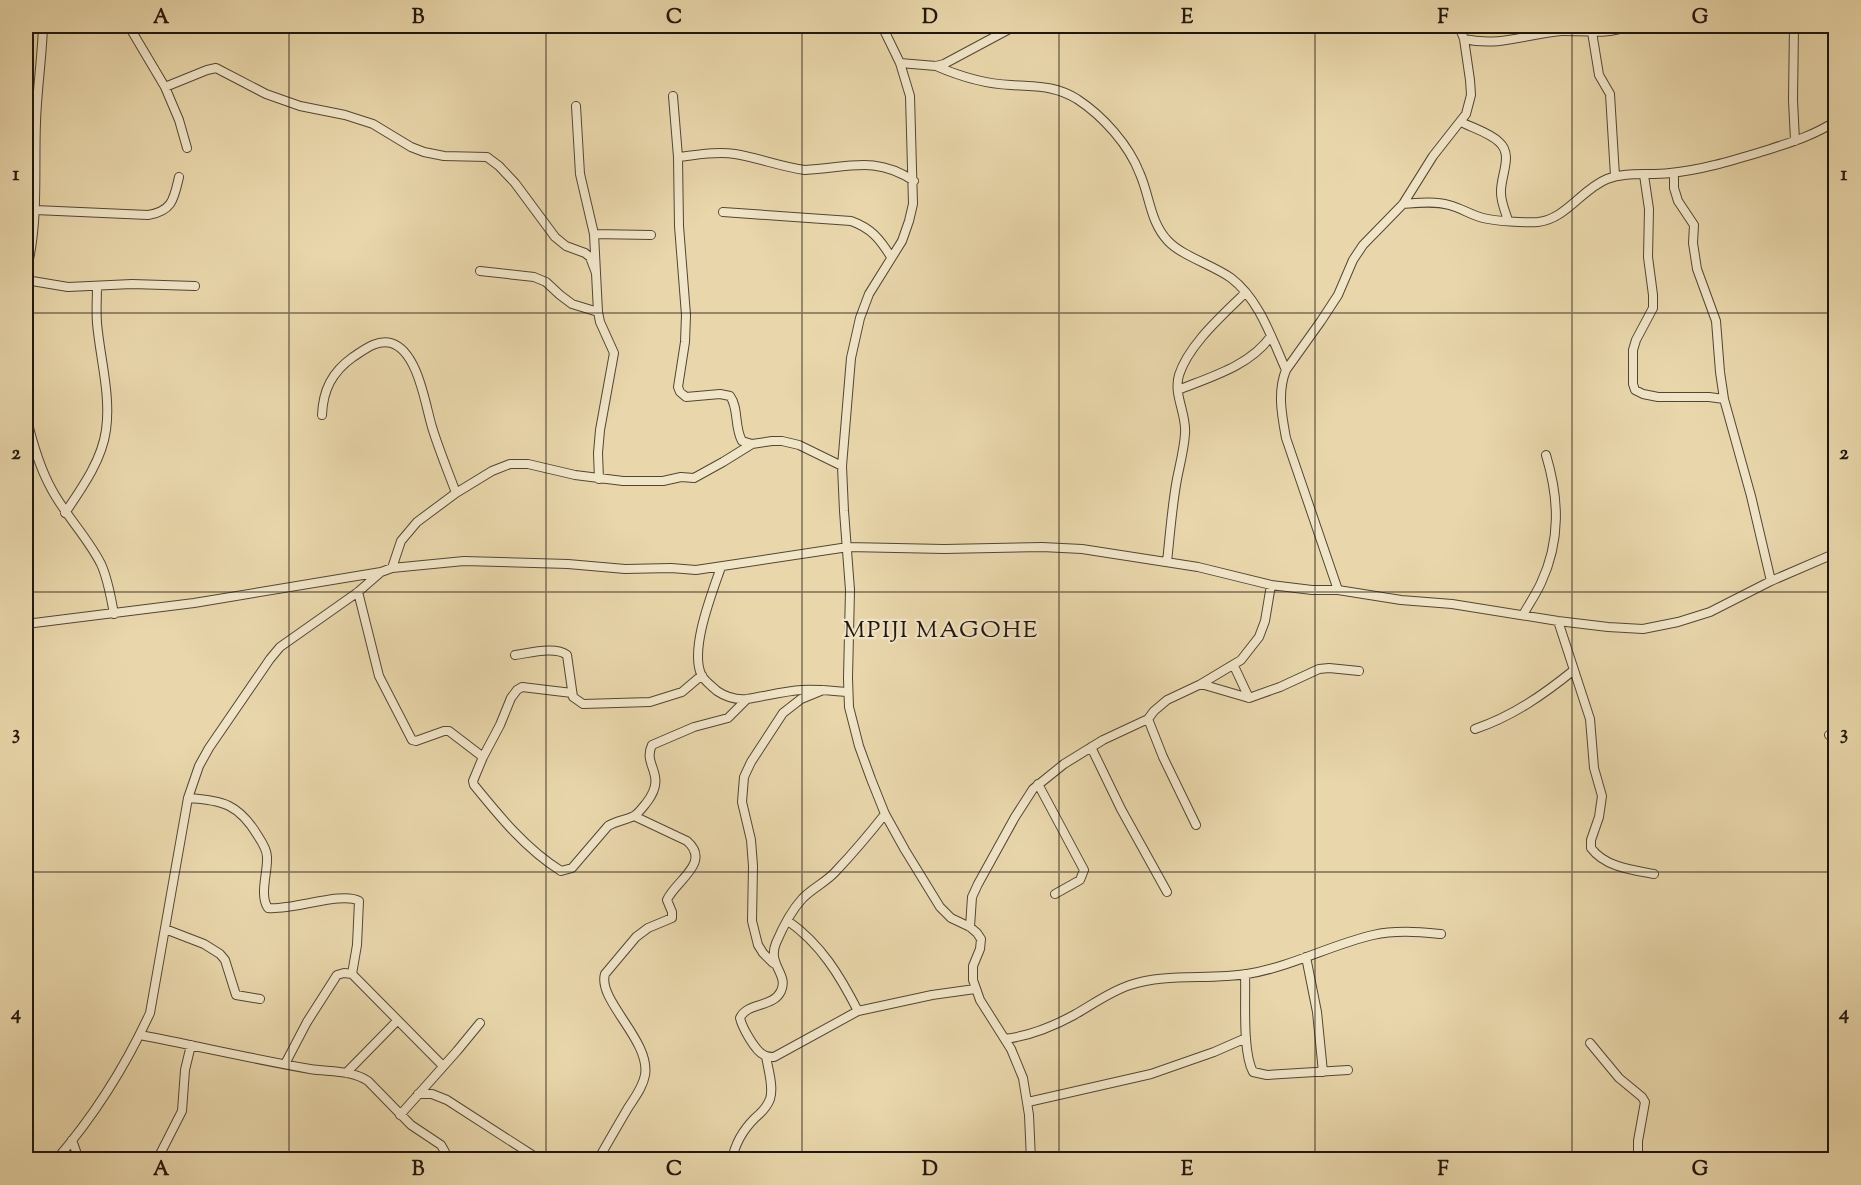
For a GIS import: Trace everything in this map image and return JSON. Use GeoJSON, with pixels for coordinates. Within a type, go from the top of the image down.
{"type":"FeatureCollection","features":[{"type":"Feature","properties":{"kind":"street"},"geometry":{"type":"LineString","coordinates":[[26,272],[35,210],[36,112],[43,26]]}},
{"type":"Feature","properties":{"kind":"street"},"geometry":{"type":"LineString","coordinates":[[127,26],[165,87],[179,120],[187,148]]}},
{"type":"Feature","properties":{"kind":"street"},"geometry":{"type":"LineString","coordinates":[[882,26],[900,63],[910,96],[913,204],[902,241],[869,294],[855,338],[848,381],[842,466],[850,590],[849,707],[859,746],[885,814],[916,870],[940,907],[951,918],[977,933],[982,944],[972,972],[972,980],[986,1010],[1017,1061],[1023,1078],[1028,1102],[1031,1160]]}},
{"type":"Feature","properties":{"kind":"street"},"geometry":{"type":"LineString","coordinates":[[936,66],[1015,26]]}},
{"type":"Feature","properties":{"kind":"street"},"geometry":{"type":"LineString","coordinates":[[1338,591],[1286,438],[1281,412],[1283,379],[1286,370],[1338,295],[1353,260],[1363,245],[1403,204],[1448,136],[1461,122],[1471,95],[1464,39],[1459,26]]}},
{"type":"Feature","properties":{"kind":"street"},"geometry":{"type":"LineString","coordinates":[[1464,39],[1478,42],[1507,41],[1577,28],[1592,32],[1617,30],[1625,26]]}},
{"type":"Feature","properties":{"kind":"street"},"geometry":{"type":"LineString","coordinates":[[1794,26],[1795,141]]}},
{"type":"Feature","properties":{"kind":"street"},"geometry":{"type":"LineString","coordinates":[[1592,32],[1599,75],[1610,94],[1615,176]]}},
{"type":"Feature","properties":{"kind":"street"},"geometry":{"type":"LineString","coordinates":[[900,63],[936,66],[968,78],[988,82],[1052,88],[1076,98],[1094,111],[1112,130],[1134,161],[1146,189],[1151,212],[1168,241],[1231,278],[1245,293],[1260,314],[1286,370]]}},
{"type":"Feature","properties":{"kind":"street"},"geometry":{"type":"LineString","coordinates":[[165,87],[207,69],[216,68],[266,94],[300,106],[345,115],[373,124],[411,147],[424,152],[444,156],[487,157],[515,183],[555,237],[566,246],[590,257],[596,273]]}},
{"type":"Feature","properties":{"kind":"street"},"geometry":{"type":"LineString","coordinates":[[673,96],[686,315],[685,342],[678,387],[680,392],[686,397],[726,394],[730,396],[733,400],[736,424],[742,441],[752,444],[782,441],[799,445],[842,466]]}},
{"type":"Feature","properties":{"kind":"street"},"geometry":{"type":"LineString","coordinates":[[576,106],[580,174],[594,234],[598,312],[614,353],[600,430],[599,479]]}},
{"type":"Feature","properties":{"kind":"street"},"geometry":{"type":"LineString","coordinates":[[1403,204],[1439,203],[1483,218],[1537,222],[1551,219],[1594,185],[1615,176],[1674,173],[1743,158],[1810,136],[1836,121]]}},
{"type":"Feature","properties":{"kind":"street"},"geometry":{"type":"LineString","coordinates":[[1461,122],[1500,142],[1505,150],[1506,162],[1501,192],[1502,204],[1508,220]]}},
{"type":"Feature","properties":{"kind":"street"},"geometry":{"type":"LineString","coordinates":[[678,157],[732,153],[805,170],[875,165],[895,170],[914,181]]}},
{"type":"Feature","properties":{"kind":"street"},"geometry":{"type":"LineString","coordinates":[[1674,173],[1674,188],[1678,201],[1694,222],[1694,255],[1716,321],[1724,399],[1748,484],[1771,581]]}},
{"type":"Feature","properties":{"kind":"street"},"geometry":{"type":"LineString","coordinates":[[1644,175],[1649,209],[1648,258],[1653,308],[1633,350],[1632,384],[1635,390],[1658,397],[1724,399]]}},
{"type":"Feature","properties":{"kind":"street"},"geometry":{"type":"LineString","coordinates":[[35,210],[148,215],[161,213],[172,203],[180,177]]}},
{"type":"Feature","properties":{"kind":"street"},"geometry":{"type":"LineString","coordinates":[[723,212],[851,221],[863,225],[876,235],[891,257]]}},
{"type":"Feature","properties":{"kind":"street"},"geometry":{"type":"LineString","coordinates":[[594,234],[651,235]]}},
{"type":"Feature","properties":{"kind":"street"},"geometry":{"type":"LineString","coordinates":[[480,271],[534,277],[546,282],[572,304],[598,312]]}},
{"type":"Feature","properties":{"kind":"street"},"geometry":{"type":"LineString","coordinates":[[26,280],[68,287],[132,284],[195,286]]}},
{"type":"Feature","properties":{"kind":"street"},"geometry":{"type":"LineString","coordinates":[[65,513],[91,471],[106,430],[105,383],[96,321],[97,286]]}},
{"type":"Feature","properties":{"kind":"street"},"geometry":{"type":"LineString","coordinates":[[1167,562],[1176,481],[1185,432],[1178,390],[1179,376],[1187,358],[1214,324],[1245,293]]}},
{"type":"Feature","properties":{"kind":"street"},"geometry":{"type":"LineString","coordinates":[[1178,390],[1243,362],[1263,348],[1271,336]]}},
{"type":"Feature","properties":{"kind":"street"},"geometry":{"type":"LineString","coordinates":[[322,415],[323,399],[338,368],[366,348],[380,342],[398,347],[404,352],[419,381],[432,428],[456,493]]}},
{"type":"Feature","properties":{"kind":"street"},"geometry":{"type":"LineString","coordinates":[[419,381],[430,384]]}},
{"type":"Feature","properties":{"kind":"street"},"geometry":{"type":"LineString","coordinates":[[26,416],[33,444],[51,488],[65,513],[101,564],[111,595],[114,614]]}},
{"type":"Feature","properties":{"kind":"street"},"geometry":{"type":"LineString","coordinates":[[392,568],[401,541],[417,522],[456,493],[492,471],[518,464],[599,479],[645,482],[681,477],[694,478],[752,444]]}},
{"type":"Feature","properties":{"kind":"street"},"geometry":{"type":"LineString","coordinates":[[1523,615],[1541,583],[1551,556],[1555,529],[1556,492],[1546,455]]}},
{"type":"Feature","properties":{"kind":"street"},"geometry":{"type":"LineString","coordinates":[[26,624],[194,603],[381,572],[392,568],[464,561],[696,570],[848,547],[1082,549],[1198,567],[1271,585],[1452,604],[1558,621],[1643,629],[1710,612],[1771,581],[1836,553]]}},
{"type":"Feature","properties":{"kind":"street"},"geometry":{"type":"LineString","coordinates":[[721,567],[706,611],[702,632],[699,662],[702,675],[707,682],[723,695],[732,698],[747,699],[802,690],[848,692]]}},
{"type":"Feature","properties":{"kind":"street"},"geometry":{"type":"LineString","coordinates":[[56,1160],[114,1080],[140,1035],[150,1012],[188,798],[199,766],[209,748],[280,647],[358,592],[381,572]]}},
{"type":"Feature","properties":{"kind":"street"},"geometry":{"type":"LineString","coordinates":[[970,927],[972,897],[978,884],[1024,802],[1038,784],[1091,747],[1148,719],[1167,700],[1234,666],[1250,651],[1259,637],[1265,621],[1271,585]]}},
{"type":"Feature","properties":{"kind":"street"},"geometry":{"type":"LineString","coordinates":[[358,592],[379,676],[412,740],[416,741],[449,731],[483,757]]}},
{"type":"Feature","properties":{"kind":"street"},"geometry":{"type":"LineString","coordinates":[[1558,621],[1590,719],[1594,768],[1602,796],[1591,848],[1600,858],[1617,866],[1654,874]]}},
{"type":"Feature","properties":{"kind":"street"},"geometry":{"type":"LineString","coordinates":[[515,655],[550,651],[564,652],[567,655],[572,693],[577,701],[583,704],[650,702],[682,692],[702,675]]}},
{"type":"Feature","properties":{"kind":"street"},"geometry":{"type":"LineString","coordinates":[[1234,666],[1249,698]]}},
{"type":"Feature","properties":{"kind":"street"},"geometry":{"type":"LineString","coordinates":[[1201,684],[1249,698],[1319,669],[1359,670]]}},
{"type":"Feature","properties":{"kind":"street"},"geometry":{"type":"LineString","coordinates":[[1475,729],[1520,710],[1574,670]]}},
{"type":"Feature","properties":{"kind":"street"},"geometry":{"type":"LineString","coordinates":[[572,693],[522,687],[516,690],[483,757],[475,776],[474,785],[522,841],[561,871],[573,868],[608,826],[615,821],[634,816],[652,795],[657,784],[650,753],[652,745],[694,727],[728,718],[747,699]]}},
{"type":"Feature","properties":{"kind":"street"},"geometry":{"type":"LineString","coordinates":[[823,690],[801,699],[783,714],[751,762],[744,777],[742,802],[751,840],[753,866],[752,921],[758,945],[774,963],[782,980],[780,994],[771,1001],[745,1010],[740,1018],[743,1029],[761,1053],[774,1057],[858,1011],[932,995],[975,989]]}},
{"type":"Feature","properties":{"kind":"street"},"geometry":{"type":"LineString","coordinates":[[1148,719],[1163,757],[1196,825]]}},
{"type":"Feature","properties":{"kind":"street"},"geometry":{"type":"LineString","coordinates":[[1091,747],[1121,809],[1167,892]]}},
{"type":"Feature","properties":{"kind":"street"},"geometry":{"type":"LineString","coordinates":[[1038,784],[1084,870],[1080,880],[1055,894]]}},
{"type":"Feature","properties":{"kind":"street"},"geometry":{"type":"LineString","coordinates":[[188,798],[218,800],[231,806],[247,820],[267,854],[264,895],[268,908],[355,898],[359,901],[357,945],[352,974]]}},
{"type":"Feature","properties":{"kind":"street"},"geometry":{"type":"LineString","coordinates":[[774,963],[776,943],[802,899],[837,871],[885,814]]}},
{"type":"Feature","properties":{"kind":"street"},"geometry":{"type":"LineString","coordinates":[[598,1160],[642,1085],[645,1070],[644,1061],[636,1042],[605,988],[603,980],[605,974],[636,937],[648,928],[672,918],[667,900],[694,864],[694,847],[687,841],[634,816]]}},
{"type":"Feature","properties":{"kind":"street"},"geometry":{"type":"LineString","coordinates":[[788,921],[803,932],[829,960],[858,1011]]}},
{"type":"Feature","properties":{"kind":"street"},"geometry":{"type":"LineString","coordinates":[[165,929],[214,949],[225,960],[236,994],[260,999]]}},
{"type":"Feature","properties":{"kind":"street"},"geometry":{"type":"LineString","coordinates":[[1005,1039],[1038,1031],[1072,1016],[1118,989],[1133,984],[1164,979],[1212,978],[1245,974],[1280,967],[1350,942],[1388,933],[1405,931],[1441,933]]}},
{"type":"Feature","properties":{"kind":"street"},"geometry":{"type":"LineString","coordinates":[[1306,957],[1318,1021],[1323,1071]]}},
{"type":"Feature","properties":{"kind":"street"},"geometry":{"type":"LineString","coordinates":[[285,1064],[307,1022],[337,975],[344,973],[352,974],[443,1066]]}},
{"type":"Feature","properties":{"kind":"street"},"geometry":{"type":"LineString","coordinates":[[1245,974],[1246,1038],[1253,1072],[1267,1076],[1348,1070]]}},
{"type":"Feature","properties":{"kind":"street"},"geometry":{"type":"LineString","coordinates":[[346,1073],[397,1021]]}},
{"type":"Feature","properties":{"kind":"street"},"geometry":{"type":"LineString","coordinates":[[399,1115],[480,1023]]}},
{"type":"Feature","properties":{"kind":"street"},"geometry":{"type":"LineString","coordinates":[[140,1035],[362,1077],[399,1115],[441,1145],[445,1152],[444,1160]]}},
{"type":"Feature","properties":{"kind":"street"},"geometry":{"type":"LineString","coordinates":[[1028,1102],[1151,1074],[1205,1056],[1246,1038]]}},
{"type":"Feature","properties":{"kind":"street"},"geometry":{"type":"LineString","coordinates":[[1590,1043],[1619,1078],[1645,1102],[1638,1141],[1638,1160]]}},
{"type":"Feature","properties":{"kind":"street"},"geometry":{"type":"LineString","coordinates":[[157,1160],[182,1112],[185,1070],[191,1045]]}},
{"type":"Feature","properties":{"kind":"street"},"geometry":{"type":"LineString","coordinates":[[732,1160],[734,1149],[742,1132],[764,1110],[769,1101],[771,1093],[766,1056]]}},
{"type":"Feature","properties":{"kind":"street"},"geometry":{"type":"LineString","coordinates":[[418,1094],[432,1094],[447,1100],[540,1160]]}},
{"type":"Feature","properties":{"kind":"street"},"geometry":{"type":"LineString","coordinates":[[72,1140],[79,1160]]}},
{"type":"Feature","properties":{"kind":"district","name":"MPIJI MAGOHE"},"geometry":{"type":"Point","coordinates":[941,629]}}]}
